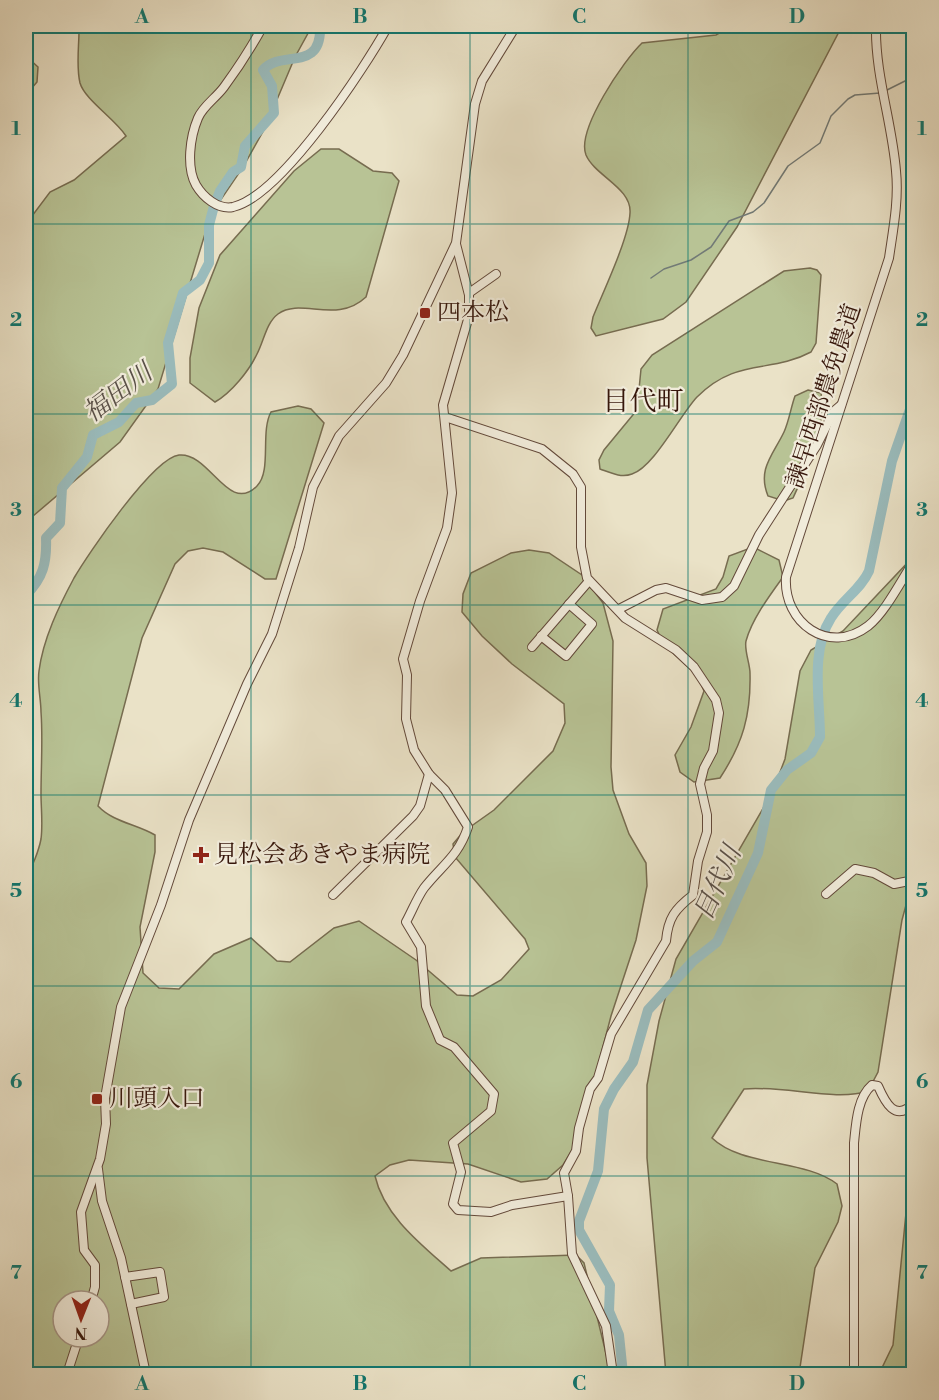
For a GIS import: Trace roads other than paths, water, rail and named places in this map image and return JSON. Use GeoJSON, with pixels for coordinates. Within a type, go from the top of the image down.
{"type":"FeatureCollection","features":[{"type":"Feature","properties":{"kind":"street"},"geometry":{"type":"LineString","coordinates":[[263,26],[224,88],[199,115],[191,146],[193,180],[198,188],[212,202],[233,207],[249,201],[264,189],[297,154],[319,128],[374,50],[388,26]]}},
{"type":"Feature","properties":{"kind":"street"},"geometry":{"type":"LineString","coordinates":[[94,1289],[96,1265],[84,1250],[81,1212],[98,1169],[106,1124],[105,1098],[121,1007],[161,906],[189,820],[247,684],[272,634],[299,548],[313,487],[339,436],[386,383],[403,356],[456,243],[475,104],[482,81],[516,26]]}},
{"type":"Feature","properties":{"kind":"street","name":"諫早西部農免農道"},"geometry":{"type":"LineString","coordinates":[[876,26],[880,79],[896,172],[895,221],[889,258],[786,577],[789,605],[807,627],[831,636],[843,636],[869,626],[914,561]]}},
{"type":"Feature","properties":{"kind":"street"},"geometry":{"type":"LineString","coordinates":[[456,243],[469,293],[469,316],[443,405],[452,493],[447,528],[420,601],[404,659],[407,675],[406,719],[414,750],[429,774],[445,790],[468,827],[462,845],[446,867],[424,888],[406,922],[421,947],[426,1006],[440,1040],[454,1047],[494,1094],[491,1111],[453,1143],[461,1172],[453,1204],[458,1210],[491,1212],[512,1205],[568,1196]]}},
{"type":"Feature","properties":{"kind":"street"},"geometry":{"type":"LineString","coordinates":[[469,293],[496,274]]}},
{"type":"Feature","properties":{"kind":"street"},"geometry":{"type":"LineString","coordinates":[[619,609],[656,590],[666,588],[702,600],[722,597],[734,586],[759,535],[817,445],[834,411],[843,403]]}},
{"type":"Feature","properties":{"kind":"street"},"geometry":{"type":"LineString","coordinates":[[445,417],[542,449],[573,474],[581,487],[581,547],[584,568],[589,581],[640,629],[676,650],[694,667],[716,700],[719,713],[713,751],[704,768],[700,784],[707,815],[707,832],[698,861],[693,895],[676,908],[667,923],[666,941],[611,1034],[598,1078],[590,1089],[579,1128],[576,1151],[564,1173],[572,1254],[606,1326],[613,1374]]}},
{"type":"Feature","properties":{"kind":"street"},"geometry":{"type":"LineString","coordinates":[[532,647],[589,581]]}},
{"type":"Feature","properties":{"kind":"street"},"geometry":{"type":"LineString","coordinates":[[541,636],[566,656],[592,624],[569,604]]}},
{"type":"Feature","properties":{"kind":"street"},"geometry":{"type":"LineString","coordinates":[[333,895],[413,816],[420,807],[429,774]]}},
{"type":"Feature","properties":{"kind":"street"},"geometry":{"type":"LineString","coordinates":[[826,894],[855,869],[863,869],[894,884],[914,880]]}},
{"type":"Feature","properties":{"kind":"street"},"geometry":{"type":"LineString","coordinates":[[854,1374],[854,1167],[858,1115],[863,1097],[872,1085],[878,1086],[888,1107],[894,1111],[903,1111],[914,1103]]}},
{"type":"Feature","properties":{"kind":"street"},"geometry":{"type":"LineString","coordinates":[[98,1169],[102,1201],[125,1277],[146,1374]]}},
{"type":"Feature","properties":{"kind":"street"},"geometry":{"type":"LineString","coordinates":[[125,1277],[160,1272],[164,1297],[131,1304]]}},
{"type":"Feature","properties":{"kind":"street"},"geometry":{"type":"LineString","coordinates":[[67,1374],[75,1349]]}},
{"type":"Feature","properties":{"kind":"waterway","name":"福田川"},"geometry":{"type":"LineString","coordinates":[[26,595],[43,570],[46,538],[60,523],[62,488],[87,457],[93,435],[119,422],[136,403],[152,400],[172,384],[168,343],[183,293],[200,280],[209,263],[209,225],[214,206],[220,191],[233,172],[241,167],[245,146],[274,113],[272,86],[263,70],[271,64],[308,55],[319,41],[320,26]]}},
{"type":"Feature","properties":{"kind":"waterway"},"geometry":{"type":"LineString","coordinates":[[887,90],[907,80],[914,64]]}},
{"type":"Feature","properties":{"kind":"waterway"},"geometry":{"type":"LineString","coordinates":[[651,278],[664,269],[691,260],[711,247],[729,221],[753,212],[764,203],[788,166],[820,143],[831,116],[848,99],[855,95],[880,93]]}},
{"type":"Feature","properties":{"kind":"waterway","name":"目代川"},"geometry":{"type":"LineString","coordinates":[[623,1374],[619,1335],[609,1311],[610,1285],[579,1230],[579,1221],[598,1171],[604,1109],[614,1089],[633,1062],[648,1010],[693,961],[717,942],[758,853],[771,790],[787,770],[811,753],[820,737],[818,676],[820,645],[831,618],[869,571],[892,461],[914,398]]}},
{"type":"Feature","properties":{"kind":"place","name":"四本松"},"geometry":{"type":"Point","coordinates":[425,313]}},
{"type":"Feature","properties":{"kind":"place","name":"見松会あきやま病院"},"geometry":{"type":"Point","coordinates":[201,855]}},
{"type":"Feature","properties":{"kind":"place","name":"川頭入口"},"geometry":{"type":"Point","coordinates":[97,1099]}},
{"type":"Feature","properties":{"kind":"district","name":"目代町"},"geometry":{"type":"Point","coordinates":[643,402]}}]}
